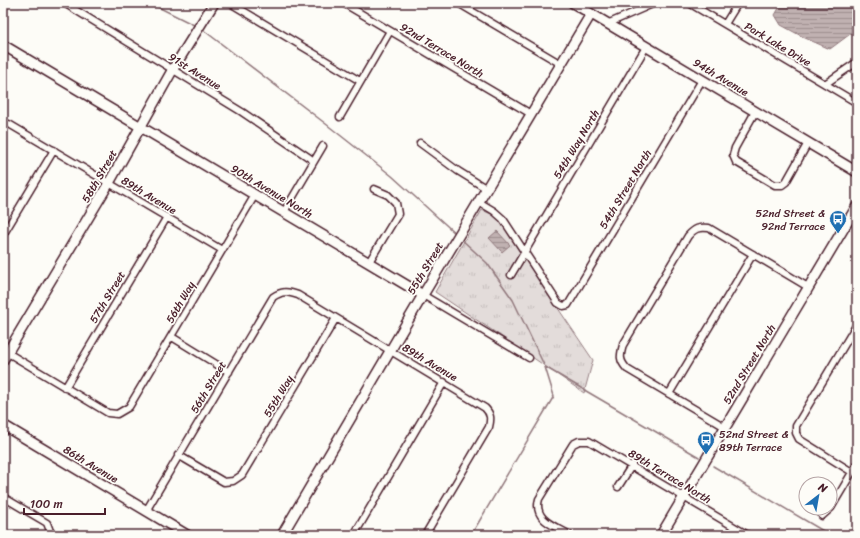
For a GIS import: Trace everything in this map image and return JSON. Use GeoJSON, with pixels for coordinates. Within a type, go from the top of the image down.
{"type":"FeatureCollection","features":[{"type":"Feature","properties":{"kind":"street","name":"91st Avenue"},"geometry":{"type":"LineString","coordinates":[[64,3],[242,112],[314,161]]}},
{"type":"Feature","properties":{"kind":"street","name":"58th Street"},"geometry":{"type":"LineString","coordinates":[[4,354],[109,183],[173,69],[214,3]]}},
{"type":"Feature","properties":{"kind":"street"},"geometry":{"type":"LineString","coordinates":[[230,3],[360,81]]}},
{"type":"Feature","properties":{"kind":"street","name":"92nd Terrace North"},"geometry":{"type":"LineString","coordinates":[[343,3],[531,114]]}},
{"type":"Feature","properties":{"kind":"street"},"geometry":{"type":"LineString","coordinates":[[458,3],[561,64]]}},
{"type":"Feature","properties":{"kind":"street"},"geometry":{"type":"LineString","coordinates":[[607,24],[655,3]]}},
{"type":"Feature","properties":{"kind":"street","name":"Park Lake Drive"},"geometry":{"type":"LineString","coordinates":[[689,3],[857,103]]}},
{"type":"Feature","properties":{"kind":"street"},"geometry":{"type":"LineString","coordinates":[[725,24],[738,3]]}},
{"type":"Feature","properties":{"kind":"street","name":"94th Avenue"},"geometry":{"type":"LineString","coordinates":[[575,4],[857,172]]}},
{"type":"Feature","properties":{"kind":"street","name":"55th Street"},"geometry":{"type":"LineString","coordinates":[[282,535],[591,14]]}},
{"type":"Feature","properties":{"kind":"street"},"geometry":{"type":"LineString","coordinates":[[340,116],[390,31]]}},
{"type":"Feature","properties":{"kind":"street","name":"90th Avenue North"},"geometry":{"type":"LineString","coordinates":[[3,45],[529,358]]}},
{"type":"Feature","properties":{"kind":"street","name":"54th Way North"},"geometry":{"type":"LineString","coordinates":[[511,275],[646,47]]}},
{"type":"Feature","properties":{"kind":"street"},"geometry":{"type":"LineString","coordinates":[[825,84],[857,62]]}},
{"type":"Feature","properties":{"kind":"street","name":"54th Street North"},"geometry":{"type":"LineString","coordinates":[[524,252],[558,303],[563,306],[568,305],[702,80]]}},
{"type":"Feature","properties":{"kind":"street"},"geometry":{"type":"LineString","coordinates":[[755,112],[734,148],[733,155],[736,162],[775,185],[782,185],[786,182],[808,144]]}},
{"type":"Feature","properties":{"kind":"street","name":"89th Avenue"},"geometry":{"type":"LineString","coordinates":[[3,124],[9,124],[222,250]]}},
{"type":"Feature","properties":{"kind":"street"},"geometry":{"type":"LineString","coordinates":[[420,143],[458,171],[487,189]]}},
{"type":"Feature","properties":{"kind":"street"},"geometry":{"type":"LineString","coordinates":[[284,212],[323,146]]}},
{"type":"Feature","properties":{"kind":"street"},"geometry":{"type":"LineString","coordinates":[[3,236],[54,150]]}},
{"type":"Feature","properties":{"kind":"street"},"geometry":{"type":"LineString","coordinates":[[369,262],[398,214],[396,203],[388,195],[374,189]]}},
{"type":"Feature","properties":{"kind":"street","name":"56th Way"},"geometry":{"type":"LineString","coordinates":[[65,388],[108,413],[117,414],[128,407],[172,337],[255,195]]}},
{"type":"Feature","properties":{"kind":"street"},"geometry":{"type":"LineString","coordinates":[[479,202],[503,218],[524,252]]}},
{"type":"Feature","properties":{"kind":"street","name":"52nd Street North"},"geometry":{"type":"LineString","coordinates":[[661,535],[857,206]]}},
{"type":"Feature","properties":{"kind":"street","name":"57th Street"},"geometry":{"type":"LineString","coordinates":[[65,388],[167,217]]}},
{"type":"Feature","properties":{"kind":"street"},"geometry":{"type":"LineString","coordinates":[[726,427],[627,369],[622,363],[620,355],[623,345],[688,236],[693,230],[700,227],[709,228],[808,287]]}},
{"type":"Feature","properties":{"kind":"street"},"geometry":{"type":"LineString","coordinates":[[669,394],[752,254]]}},
{"type":"Feature","properties":{"kind":"street","name":"56th Street"},"geometry":{"type":"LineString","coordinates":[[146,510],[273,297],[280,292],[289,291],[298,295]]}},
{"type":"Feature","properties":{"kind":"street","name":"89th Avenue"},"geometry":{"type":"LineString","coordinates":[[298,295],[444,382],[489,412],[491,420],[489,428],[425,535]]}},
{"type":"Feature","properties":{"kind":"street","name":"55th Way"},"geometry":{"type":"LineString","coordinates":[[178,455],[224,482],[233,481],[242,475],[336,318]]}},
{"type":"Feature","properties":{"kind":"street"},"geometry":{"type":"LineString","coordinates":[[852,472],[799,439],[796,433],[796,426],[857,324]]}},
{"type":"Feature","properties":{"kind":"street"},"geometry":{"type":"LineString","coordinates":[[172,337],[229,372]]}},
{"type":"Feature","properties":{"kind":"street"},"geometry":{"type":"LineString","coordinates":[[4,354],[65,388]]}},
{"type":"Feature","properties":{"kind":"street"},"geometry":{"type":"LineString","coordinates":[[354,535],[444,382]]}},
{"type":"Feature","properties":{"kind":"street","name":"86th Avenue"},"geometry":{"type":"LineString","coordinates":[[3,425],[187,535]]}},
{"type":"Feature","properties":{"kind":"street","name":"89th Terrace North"},"geometry":{"type":"LineString","coordinates":[[570,535],[545,520],[539,514],[537,507],[539,499],[573,444],[579,441],[589,440],[748,535]]}},
{"type":"Feature","properties":{"kind":"street"},"geometry":{"type":"LineString","coordinates":[[838,496],[857,464]]}},
{"type":"Feature","properties":{"kind":"street"},"geometry":{"type":"LineString","coordinates":[[618,487],[632,465]]}},
{"type":"Feature","properties":{"kind":"street"},"geometry":{"type":"LineString","coordinates":[[3,497],[47,523],[49,533]]}},
{"type":"Feature","properties":{"kind":"green space"},"geometry":{"type":"Polygon","coordinates":[[[482,210],[496,216],[500,220],[520,252],[507,276],[512,279],[524,258],[593,360],[584,393],[532,356],[435,292],[482,210]]]}},
{"type":"Feature","properties":{"kind":"shaded area"},"geometry":{"type":"Polygon","coordinates":[[[782,3],[857,3],[857,29],[830,49],[781,25],[775,15],[782,3]]]}},
{"type":"Feature","properties":{"kind":"shaded area"},"geometry":{"type":"Polygon","coordinates":[[[497,231],[510,245],[502,252],[489,238],[497,231]]]}},
{"type":"Feature","properties":{"kind":"waterway"},"geometry":{"type":"LineString","coordinates":[[150,3],[196,26]]}},
{"type":"Feature","properties":{"kind":"waterway"},"geometry":{"type":"LineString","coordinates":[[202,29],[392,176],[456,234]]}},
{"type":"Feature","properties":{"kind":"waterway"},"geometry":{"type":"LineString","coordinates":[[460,238],[487,263],[513,300],[545,367],[554,396],[471,535]]}},
{"type":"Feature","properties":{"kind":"waterway"},"geometry":{"type":"LineString","coordinates":[[545,367],[699,457]]}},
{"type":"Feature","properties":{"kind":"waterway"},"geometry":{"type":"LineString","coordinates":[[713,466],[830,535]]}},
{"type":"Feature","properties":{"kind":"place","name":"52nd Street & 92nd Terrace"},"geometry":{"type":"Point","coordinates":[838,234]}},
{"type":"Feature","properties":{"kind":"place","name":"52nd Street & 89th Terrace"},"geometry":{"type":"Point","coordinates":[706,455]}}]}
